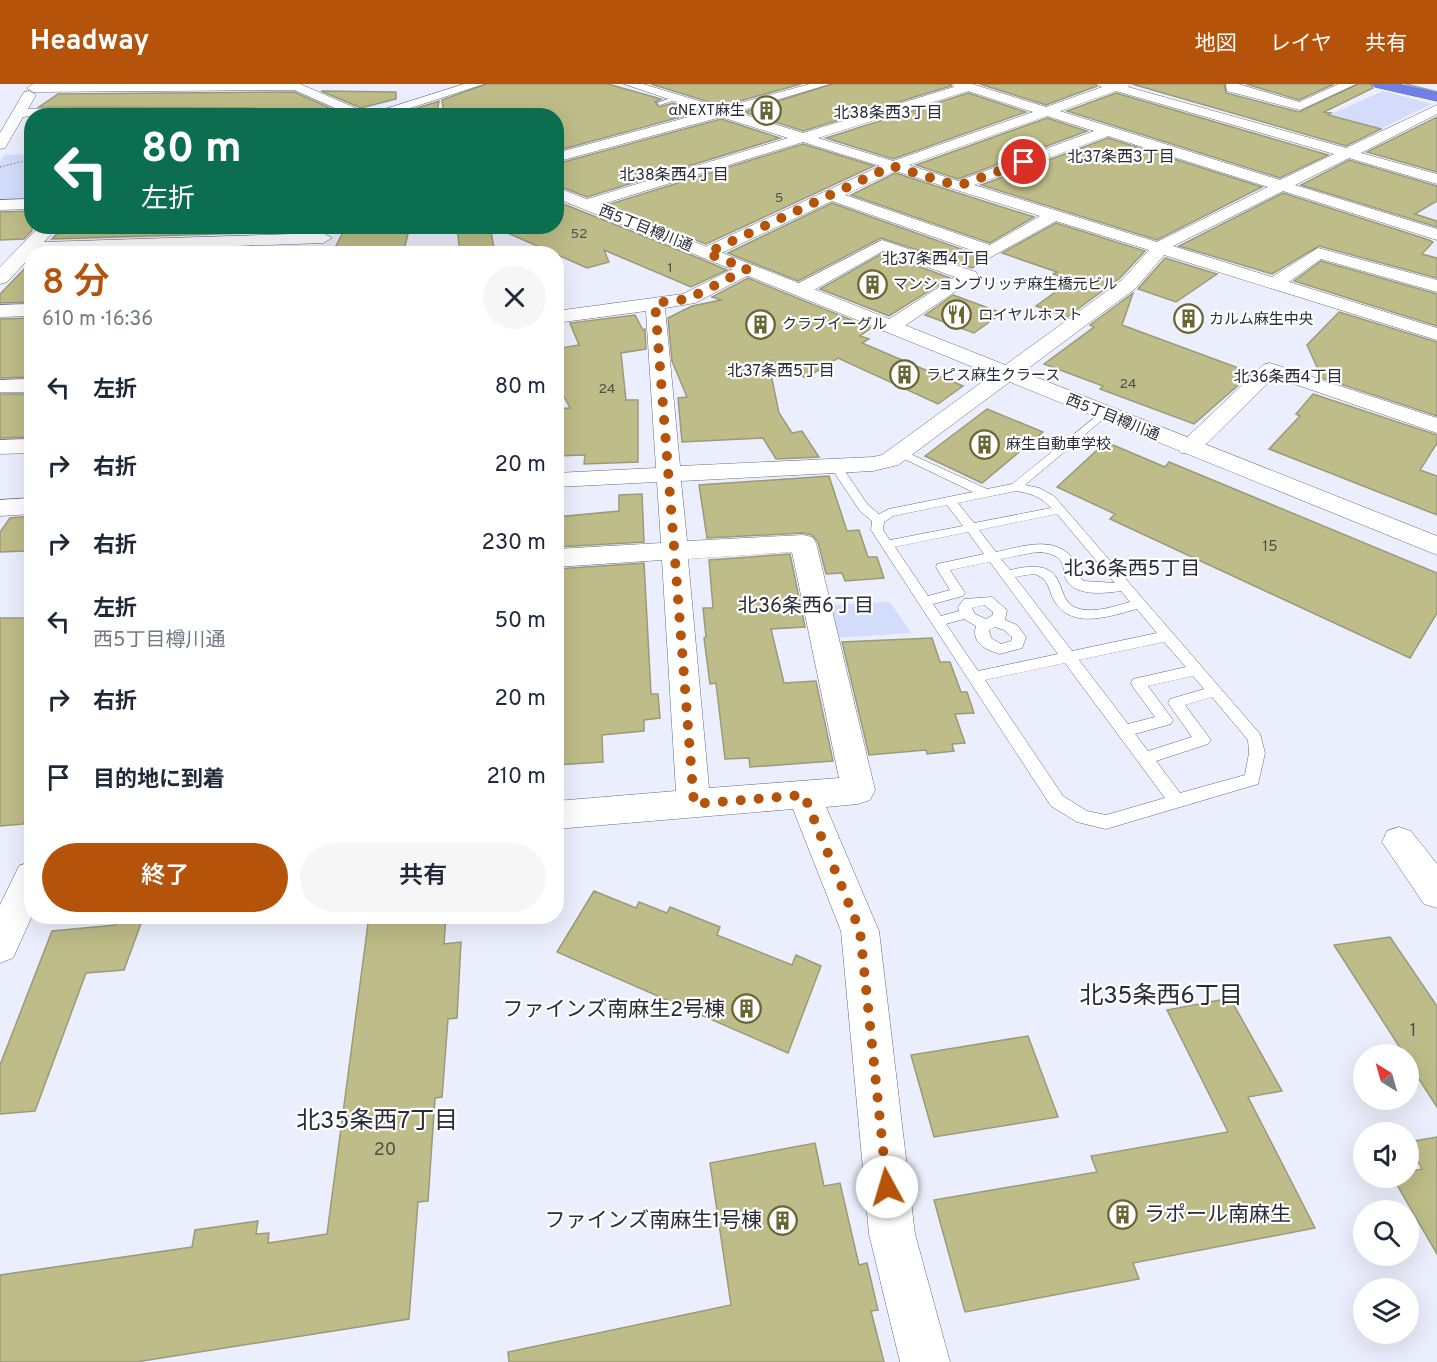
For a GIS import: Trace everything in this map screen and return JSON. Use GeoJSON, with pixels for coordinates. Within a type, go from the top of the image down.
{"type":"FeatureCollection","features":[{"type":"Feature","properties":{"kind":"highway"},"geometry":{"type":"LineString","coordinates":[[1380,84],[1437,97]]}},
{"type":"Feature","properties":{"kind":"highway"},"geometry":{"type":"LineString","coordinates":[[1428,84],[1437,86]]}},
{"type":"Feature","properties":{"kind":"street"},"geometry":{"type":"LineString","coordinates":[[387,108],[478,84]]}},
{"type":"Feature","properties":{"kind":"street"},"geometry":{"type":"LineString","coordinates":[[630,84],[679,102],[721,112],[1437,334]]}},
{"type":"Feature","properties":{"kind":"street"},"geometry":{"type":"LineString","coordinates":[[564,156],[824,84]]}},
{"type":"Feature","properties":{"kind":"street"},"geometry":{"type":"LineString","coordinates":[[1232,84],[1232,88],[1300,106],[1350,84]]}},
{"type":"Feature","properties":{"kind":"street"},"geometry":{"type":"LineString","coordinates":[[2,137],[34,86],[291,85],[345,108]]}},
{"type":"Feature","properties":{"kind":"street"},"geometry":{"type":"LineString","coordinates":[[587,204],[802,138],[963,85],[1437,235]]}},
{"type":"Feature","properties":{"kind":"street"},"geometry":{"type":"LineString","coordinates":[[707,253],[892,166],[1114,85],[1437,179]]}},
{"type":"Feature","properties":{"kind":"street"},"geometry":{"type":"LineString","coordinates":[[564,480],[873,464],[890,460],[902,454],[1130,284],[1158,249],[1437,109]]}},
{"type":"Feature","properties":{"kind":"street"},"geometry":{"type":"LineString","coordinates":[[0,112],[24,113]]}},
{"type":"Feature","properties":{"kind":"street"},"geometry":{"type":"LineString","coordinates":[[958,186],[1107,131]]}},
{"type":"Feature","properties":{"kind":"street"},"geometry":{"type":"LineString","coordinates":[[2,137],[23,133]]}},
{"type":"Feature","properties":{"kind":"street","name":"西5丁目樽川通"},"geometry":{"type":"LineString","coordinates":[[564,195],[1437,546]]}},
{"type":"Feature","properties":{"kind":"street"},"geometry":{"type":"LineString","coordinates":[[831,195],[992,252],[1053,216]]}},
{"type":"Feature","properties":{"kind":"street"},"geometry":{"type":"LineString","coordinates":[[0,205],[24,204]]}},
{"type":"Feature","properties":{"kind":"street"},"geometry":{"type":"LineString","coordinates":[[30,246],[41,234]]}},
{"type":"Feature","properties":{"kind":"street"},"geometry":{"type":"LineString","coordinates":[[94,246],[323,239]]}},
{"type":"Feature","properties":{"kind":"street"},"geometry":{"type":"LineString","coordinates":[[800,290],[882,245],[969,276],[890,327]]}},
{"type":"Feature","properties":{"kind":"street"},"geometry":{"type":"LineString","coordinates":[[0,278],[24,252]]}},
{"type":"Feature","properties":{"kind":"street"},"geometry":{"type":"LineString","coordinates":[[1274,284],[1318,253],[1437,286]]}},
{"type":"Feature","properties":{"kind":"street"},"geometry":{"type":"LineString","coordinates":[[564,316],[688,299],[747,269]]}},
{"type":"Feature","properties":{"kind":"street"},"geometry":{"type":"LineString","coordinates":[[655,303],[694,804]]}},
{"type":"Feature","properties":{"kind":"street"},"geometry":{"type":"LineString","coordinates":[[0,311],[24,310]]}},
{"type":"Feature","properties":{"kind":"street"},"geometry":{"type":"LineString","coordinates":[[1189,448],[1270,369],[1437,426]]}},
{"type":"Feature","properties":{"kind":"street"},"geometry":{"type":"LineString","coordinates":[[0,386],[24,385]]}},
{"type":"Feature","properties":{"kind":"street"},"geometry":{"type":"LineString","coordinates":[[0,447],[24,446]]}},
{"type":"Feature","properties":{"kind":"street"},"geometry":{"type":"LineString","coordinates":[[0,508],[24,506]]}},
{"type":"Feature","properties":{"kind":"street"},"geometry":{"type":"LineString","coordinates":[[564,557],[803,543],[858,790],[564,813]]}},
{"type":"Feature","properties":{"kind":"street"},"geometry":{"type":"LineString","coordinates":[[804,795],[860,931],[892,1234],[924,1362]]}},
{"type":"Feature","properties":{"kind":"street"},"geometry":{"type":"LineString","coordinates":[[1399,842],[1437,892]]}},
{"type":"Feature","properties":{"kind":"street"},"geometry":{"type":"LineString","coordinates":[[0,945],[24,894]]}},
{"type":"Feature","properties":{"kind":"lane"},"geometry":{"type":"LineString","coordinates":[[660,103],[679,102]]}},
{"type":"Feature","properties":{"kind":"lane"},"geometry":{"type":"LineString","coordinates":[[1016,487],[1104,413]]}},
{"type":"Feature","properties":{"kind":"lane"},"geometry":{"type":"LineString","coordinates":[[902,454],[985,493]]}},
{"type":"Feature","properties":{"kind":"lane"},"geometry":{"type":"LineString","coordinates":[[836,466],[864,508],[878,520]]}},
{"type":"Feature","properties":{"kind":"lane"},"geometry":{"type":"LineString","coordinates":[[1016,487],[1035,491],[1050,500],[1255,738],[1257,753],[1252,779],[1106,822],[1083,817],[1057,801],[877,530],[878,520],[889,513],[1016,487]]}},
{"type":"Feature","properties":{"kind":"lane"},"geometry":{"type":"LineString","coordinates":[[950,500],[1177,801]]}},
{"type":"Feature","properties":{"kind":"lane"},"geometry":{"type":"LineString","coordinates":[[887,545],[1059,510]]}},
{"type":"Feature","properties":{"kind":"lane"},"geometry":{"type":"LineString","coordinates":[[925,601],[958,593],[942,567],[1037,548],[1052,548],[1069,562],[1068,570],[1072,579],[1082,586],[1095,590],[1124,586]]}},
{"type":"Feature","properties":{"kind":"lane"},"geometry":{"type":"LineString","coordinates":[[1006,574],[1034,570],[1053,578],[1058,587],[1058,598],[1063,606],[1076,613],[1090,615],[1139,604]]}},
{"type":"Feature","properties":{"kind":"lane"},"geometry":{"type":"LineString","coordinates":[[991,623],[971,619],[966,614],[965,607],[969,602],[987,600],[1000,610],[1000,617],[991,623],[982,628],[981,634],[984,640],[991,646],[1009,648],[1017,644],[1019,637],[1015,629],[1006,624],[991,623]]}},
{"type":"Feature","properties":{"kind":"lane"},"geometry":{"type":"LineString","coordinates":[[938,621],[966,614]]}},
{"type":"Feature","properties":{"kind":"lane"},"geometry":{"type":"LineString","coordinates":[[975,677],[1167,636]]}},
{"type":"Feature","properties":{"kind":"lane"},"geometry":{"type":"LineString","coordinates":[[1009,648],[1021,667]]}},
{"type":"Feature","properties":{"kind":"lane"},"geometry":{"type":"LineString","coordinates":[[1124,731],[1166,720],[1138,683],[1196,670]]}},
{"type":"Feature","properties":{"kind":"lane"},"geometry":{"type":"LineString","coordinates":[[1144,758],[1203,740],[1174,702],[1214,691]]}},
{"type":"Feature","properties":{"kind":"path"},"geometry":{"type":"LineString","coordinates":[[0,167],[24,161]]}},
{"type":"Feature","properties":{"kind":"shaded area"},"geometry":{"type":"Polygon","coordinates":[[[1383,91],[1432,104],[1380,129],[1329,115],[1383,91]]]}},
{"type":"Feature","properties":{"kind":"shaded area"},"geometry":{"type":"Polygon","coordinates":[[[24,154],[24,199],[0,200],[0,162],[4,155],[24,154]]]}},
{"type":"Feature","properties":{"kind":"shaded area"},"geometry":{"type":"Polygon","coordinates":[[[890,602],[911,633],[835,638],[825,605],[890,602]]]}},
{"type":"Feature","properties":{"kind":"building"},"geometry":{"type":"Polygon","coordinates":[[[486,84],[608,84],[661,99],[655,102],[659,107],[673,103],[699,112],[564,149],[564,108],[443,108],[442,100],[486,84]]]}},
{"type":"Feature","properties":{"kind":"building"},"geometry":{"type":"Polygon","coordinates":[[[651,84],[801,84],[722,106],[651,84]]]}},
{"type":"Feature","properties":{"kind":"building"},"geometry":{"type":"Polygon","coordinates":[[[832,84],[951,84],[951,86],[803,131],[744,112],[832,84]]]}},
{"type":"Feature","properties":{"kind":"building"},"geometry":{"type":"Polygon","coordinates":[[[980,84],[1096,84],[1097,86],[1046,105],[980,84]]]}},
{"type":"Feature","properties":{"kind":"building"},"geometry":{"type":"Polygon","coordinates":[[[1132,84],[1224,84],[1226,93],[1299,112],[1358,84],[1371,84],[1373,88],[1324,112],[1381,129],[1346,146],[1132,84]]]}},
{"type":"Feature","properties":{"kind":"building"},"geometry":{"type":"Polygon","coordinates":[[[1246,84],[1334,84],[1299,100],[1246,84]]]}},
{"type":"Feature","properties":{"kind":"building"},"geometry":{"type":"Polygon","coordinates":[[[321,91],[396,92],[396,99],[361,108],[321,91]]]}},
{"type":"Feature","properties":{"kind":"building"},"geometry":{"type":"Polygon","coordinates":[[[294,92],[330,108],[39,107],[58,94],[294,92]]]}},
{"type":"Feature","properties":{"kind":"building"},"geometry":{"type":"Polygon","coordinates":[[[968,93],[1026,112],[893,159],[826,138],[968,93]]]}},
{"type":"Feature","properties":{"kind":"building"},"geometry":{"type":"Polygon","coordinates":[[[1116,93],[1328,155],[1280,178],[1067,111],[1116,93]]]}},
{"type":"Feature","properties":{"kind":"building"},"geometry":{"type":"Polygon","coordinates":[[[439,101],[438,108],[417,108],[439,101]]]}},
{"type":"Feature","properties":{"kind":"building"},"geometry":{"type":"Polygon","coordinates":[[[1437,117],[1437,172],[1367,152],[1437,117]]]}},
{"type":"Feature","properties":{"kind":"building"},"geometry":{"type":"Polygon","coordinates":[[[1047,118],[1087,131],[958,179],[916,165],[1047,118]]]}},
{"type":"Feature","properties":{"kind":"building"},"geometry":{"type":"Polygon","coordinates":[[[721,119],[780,138],[587,197],[564,188],[564,162],[721,119]]]}},
{"type":"Feature","properties":{"kind":"building"},"geometry":{"type":"Polygon","coordinates":[[[1108,138],[1262,187],[1157,240],[981,185],[1108,138]]]}},
{"type":"Feature","properties":{"kind":"building"},"geometry":{"type":"Polygon","coordinates":[[[803,144],[874,166],[706,244],[607,205],[803,144]]]}},
{"type":"Feature","properties":{"kind":"building"},"geometry":{"type":"Polygon","coordinates":[[[1349,160],[1437,186],[1437,201],[1415,214],[1437,221],[1437,227],[1301,185],[1349,160]]]}},
{"type":"Feature","properties":{"kind":"building"},"geometry":{"type":"Polygon","coordinates":[[[895,173],[1034,217],[990,243],[851,195],[895,173]]]}},
{"type":"Feature","properties":{"kind":"building"},"geometry":{"type":"Polygon","coordinates":[[[1283,193],[1433,242],[1422,254],[1437,258],[1437,278],[1319,246],[1272,274],[1179,246],[1283,193]]]}},
{"type":"Feature","properties":{"kind":"building"},"geometry":{"type":"Polygon","coordinates":[[[832,203],[989,259],[972,268],[881,238],[798,281],[728,253],[832,203]]]}},
{"type":"Feature","properties":{"kind":"building"},"geometry":{"type":"Polygon","coordinates":[[[564,204],[727,270],[691,287],[604,250],[609,262],[587,268],[564,258],[564,246],[537,246],[510,234],[564,234],[564,204]]]}},
{"type":"Feature","properties":{"kind":"building"},"geometry":{"type":"Polygon","coordinates":[[[24,211],[24,234],[29,234],[24,239],[0,240],[0,212],[24,211]]]}},
{"type":"Feature","properties":{"kind":"building"},"geometry":{"type":"Polygon","coordinates":[[[1056,223],[1145,251],[1120,278],[1067,317],[1036,306],[1072,280],[1053,274],[1057,272],[1002,253],[1056,223]]]}},
{"type":"Feature","properties":{"kind":"building"},"geometry":{"type":"Polygon","coordinates":[[[57,234],[217,234],[52,239],[57,234]]]}},
{"type":"Feature","properties":{"kind":"building"},"geometry":{"type":"Polygon","coordinates":[[[342,234],[408,234],[405,246],[336,246],[342,234]]]}},
{"type":"Feature","properties":{"kind":"building"},"geometry":{"type":"Polygon","coordinates":[[[458,234],[491,234],[494,246],[459,246],[458,234]]]}},
{"type":"Feature","properties":{"kind":"building"},"geometry":{"type":"Polygon","coordinates":[[[883,253],[950,278],[889,316],[820,289],[883,253]]]}},
{"type":"Feature","properties":{"kind":"building"},"geometry":{"type":"Polygon","coordinates":[[[1165,258],[1217,274],[1176,302],[1138,289],[1165,258]]]}},
{"type":"Feature","properties":{"kind":"building"},"geometry":{"type":"Polygon","coordinates":[[[1321,261],[1437,294],[1437,326],[1294,281],[1321,261]]]}},
{"type":"Feature","properties":{"kind":"building"},"geometry":{"type":"Polygon","coordinates":[[[24,269],[24,302],[0,303],[0,294],[24,269]]]}},
{"type":"Feature","properties":{"kind":"building"},"geometry":{"type":"Polygon","coordinates":[[[748,278],[871,328],[860,336],[869,339],[862,343],[963,386],[938,404],[838,358],[806,378],[768,360],[779,413],[792,433],[802,431],[819,457],[776,459],[763,438],[682,442],[678,398],[687,397],[672,361],[668,318],[692,306],[721,300],[712,297],[748,278]]]}},
{"type":"Feature","properties":{"kind":"building"},"geometry":{"type":"Polygon","coordinates":[[[1133,293],[1122,325],[1252,373],[1194,424],[1100,389],[1103,386],[1044,364],[1094,327],[1090,325],[1133,293]]]}},
{"type":"Feature","properties":{"kind":"building"},"geometry":{"type":"Polygon","coordinates":[[[953,295],[1002,313],[974,333],[925,315],[953,295]]]}},
{"type":"Feature","properties":{"kind":"building"},"geometry":{"type":"Polygon","coordinates":[[[1339,312],[1437,342],[1437,416],[1322,378],[1307,345],[1339,312]]]}},
{"type":"Feature","properties":{"kind":"building"},"geometry":{"type":"Polygon","coordinates":[[[635,315],[643,330],[645,329],[646,349],[621,353],[626,400],[638,400],[638,462],[584,464],[585,455],[564,456],[564,408],[570,408],[564,396],[564,348],[579,345],[570,323],[635,315]]]}},
{"type":"Feature","properties":{"kind":"building"},"geometry":{"type":"Polygon","coordinates":[[[24,318],[24,377],[0,378],[0,319],[24,318]]]}},
{"type":"Feature","properties":{"kind":"building"},"geometry":{"type":"Polygon","coordinates":[[[0,394],[24,394],[24,437],[0,438],[0,394]]]}},
{"type":"Feature","properties":{"kind":"building"},"geometry":{"type":"Polygon","coordinates":[[[1313,394],[1437,435],[1437,443],[1420,470],[1437,476],[1437,515],[1269,449],[1300,416],[1296,414],[1313,394]]]}},
{"type":"Feature","properties":{"kind":"building","name":"麻生自動車学校"},"geometry":{"type":"Polygon","coordinates":[[[987,409],[1043,432],[982,483],[925,456],[987,409]]]}},
{"type":"Feature","properties":{"kind":"building"},"geometry":{"type":"Polygon","coordinates":[[[1106,442],[1165,467],[1169,462],[1437,573],[1437,613],[1410,658],[1110,519],[1115,514],[1057,487],[1106,442]]]}},
{"type":"Feature","properties":{"kind":"building"},"geometry":{"type":"Polygon","coordinates":[[[829,476],[847,531],[859,530],[868,557],[877,557],[884,578],[845,581],[842,573],[826,574],[818,542],[812,535],[803,533],[707,538],[699,485],[829,476]]]}},
{"type":"Feature","properties":{"kind":"building"},"geometry":{"type":"Polygon","coordinates":[[[642,494],[644,542],[564,547],[564,516],[619,511],[619,495],[642,494]]]}},
{"type":"Feature","properties":{"kind":"building"},"geometry":{"type":"Polygon","coordinates":[[[24,517],[24,551],[0,552],[0,532],[10,518],[24,517]]]}},
{"type":"Feature","properties":{"kind":"building"},"geometry":{"type":"Polygon","coordinates":[[[790,554],[805,627],[771,629],[784,683],[816,681],[833,761],[750,767],[749,758],[725,759],[716,683],[710,684],[703,608],[713,608],[709,560],[790,554]]]}},
{"type":"Feature","properties":{"kind":"building"},"geometry":{"type":"Polygon","coordinates":[[[644,563],[651,694],[658,694],[660,718],[644,720],[644,731],[602,735],[603,762],[564,764],[564,569],[644,563]]]}},
{"type":"Feature","properties":{"kind":"building"},"geometry":{"type":"Polygon","coordinates":[[[0,618],[24,618],[24,822],[23,824],[0,826],[0,618]]]}},
{"type":"Feature","properties":{"kind":"building"},"geometry":{"type":"Polygon","coordinates":[[[932,638],[940,662],[950,662],[961,692],[967,692],[974,713],[955,714],[965,743],[952,744],[954,751],[927,754],[926,750],[869,755],[842,642],[932,638]]]}},
{"type":"Feature","properties":{"kind":"building","name":"ファインズ南麻生2号棟"},"geometry":{"type":"Polygon","coordinates":[[[594,891],[636,908],[639,902],[667,913],[670,907],[720,927],[717,935],[792,965],[796,955],[821,966],[788,1053],[557,952],[594,891]]]}},
{"type":"Feature","properties":{"kind":"building"},"geometry":{"type":"Polygon","coordinates":[[[141,924],[124,970],[86,973],[35,1111],[0,1114],[0,1065],[52,931],[141,924]]]}},
{"type":"Feature","properties":{"kind":"building"},"geometry":{"type":"Polygon","coordinates":[[[368,924],[445,924],[444,944],[461,942],[457,1018],[448,1019],[442,1097],[435,1098],[428,1201],[418,1202],[409,1319],[136,1362],[0,1362],[0,1275],[192,1247],[195,1230],[258,1221],[256,1234],[269,1233],[268,1243],[327,1234],[368,924]]]}},
{"type":"Feature","properties":{"kind":"building"},"geometry":{"type":"Polygon","coordinates":[[[1390,937],[1437,1006],[1437,1107],[1419,1079],[1419,1044],[1398,1044],[1334,945],[1390,937]]]}},
{"type":"Feature","properties":{"kind":"building","name":"ラポール南麻生"},"geometry":{"type":"Polygon","coordinates":[[[1230,998],[1282,1091],[1248,1097],[1315,1228],[1133,1263],[1139,1279],[965,1312],[934,1200],[1097,1172],[1091,1156],[1228,1132],[1167,1010],[1230,998]]]}},
{"type":"Feature","properties":{"kind":"building"},"geometry":{"type":"Polygon","coordinates":[[[1028,1036],[1058,1117],[934,1137],[911,1055],[1028,1036]]]}},
{"type":"Feature","properties":{"kind":"building"},"geometry":{"type":"Polygon","coordinates":[[[1437,1137],[1437,1254],[1419,1223],[1419,1200],[1406,1200],[1399,1188],[1419,1188],[1419,1170],[1422,1169],[1419,1163],[1419,1140],[1437,1137]]]}},
{"type":"Feature","properties":{"kind":"building","name":"ファインズ南麻生1号棟"},"geometry":{"type":"Polygon","coordinates":[[[815,1143],[824,1186],[840,1183],[859,1265],[867,1263],[878,1310],[871,1311],[884,1362],[509,1362],[508,1352],[731,1305],[710,1163],[815,1143]]]}},
{"type":"Feature","properties":{"kind":"waterway"},"geometry":{"type":"LineString","coordinates":[[1405,84],[1437,92]]}},
{"type":"Feature","properties":{"kind":"place","name":"αNEXT麻生"},"geometry":{"type":"Point","coordinates":[766,110]}},
{"type":"Feature","properties":{"kind":"place","name":"マンションブリッヂ麻生橋元ビル"},"geometry":{"type":"Point","coordinates":[872,284]}},
{"type":"Feature","properties":{"kind":"place","name":"ロイヤルホスト"},"geometry":{"type":"Point","coordinates":[957,315]}},
{"type":"Feature","properties":{"kind":"place","name":"カルム麻生中央"},"geometry":{"type":"Point","coordinates":[1188,319]}},
{"type":"Feature","properties":{"kind":"place","name":"クラブイーグル"},"geometry":{"type":"Point","coordinates":[761,324]}},
{"type":"Feature","properties":{"kind":"place","name":"ラピス麻生クラース"},"geometry":{"type":"Point","coordinates":[905,375]}},
{"type":"Feature","properties":{"kind":"place","name":"麻生自動車学校"},"geometry":{"type":"Point","coordinates":[985,444]}},
{"type":"Feature","properties":{"kind":"place","name":"ファインズ南麻生2号棟"},"geometry":{"type":"Point","coordinates":[746,1009]}},
{"type":"Feature","properties":{"kind":"place","name":"ラポール南麻生"},"geometry":{"type":"Point","coordinates":[1123,1214]}},
{"type":"Feature","properties":{"kind":"place","name":"ファインズ南麻生1号棟"},"geometry":{"type":"Point","coordinates":[783,1220]}},
{"type":"Feature","properties":{"kind":"district","name":"北38条西3丁目"},"geometry":{"type":"Point","coordinates":[888,112]}},
{"type":"Feature","properties":{"kind":"district","name":"北37条西3丁目"},"geometry":{"type":"Point","coordinates":[1121,156]}},
{"type":"Feature","properties":{"kind":"district","name":"北38条西4丁目"},"geometry":{"type":"Point","coordinates":[674,174]}},
{"type":"Feature","properties":{"kind":"district","name":"北37条西4丁目"},"geometry":{"type":"Point","coordinates":[936,258]}},
{"type":"Feature","properties":{"kind":"district","name":"北37条西5丁目"},"geometry":{"type":"Point","coordinates":[781,370]}},
{"type":"Feature","properties":{"kind":"district","name":"北36条西4丁目"},"geometry":{"type":"Point","coordinates":[1288,376]}},
{"type":"Feature","properties":{"kind":"district","name":"北36条西5丁目"},"geometry":{"type":"Point","coordinates":[1132,568]}},
{"type":"Feature","properties":{"kind":"district","name":"北36条西6丁目"},"geometry":{"type":"Point","coordinates":[806,605]}},
{"type":"Feature","properties":{"kind":"district","name":"北35条西6丁目"},"geometry":{"type":"Point","coordinates":[1161,995]}},
{"type":"Feature","properties":{"kind":"district","name":"北35条西7丁目"},"geometry":{"type":"Point","coordinates":[377,1120]}},
{"type":"Feature","properties":{"kind":"route"},"geometry":{"type":"LineString","coordinates":[[887,1187],[860,931],[804,795],[694,804],[655,303],[688,299],[747,269],[707,253],[892,166],[958,186],[1024,162]]}}]}
